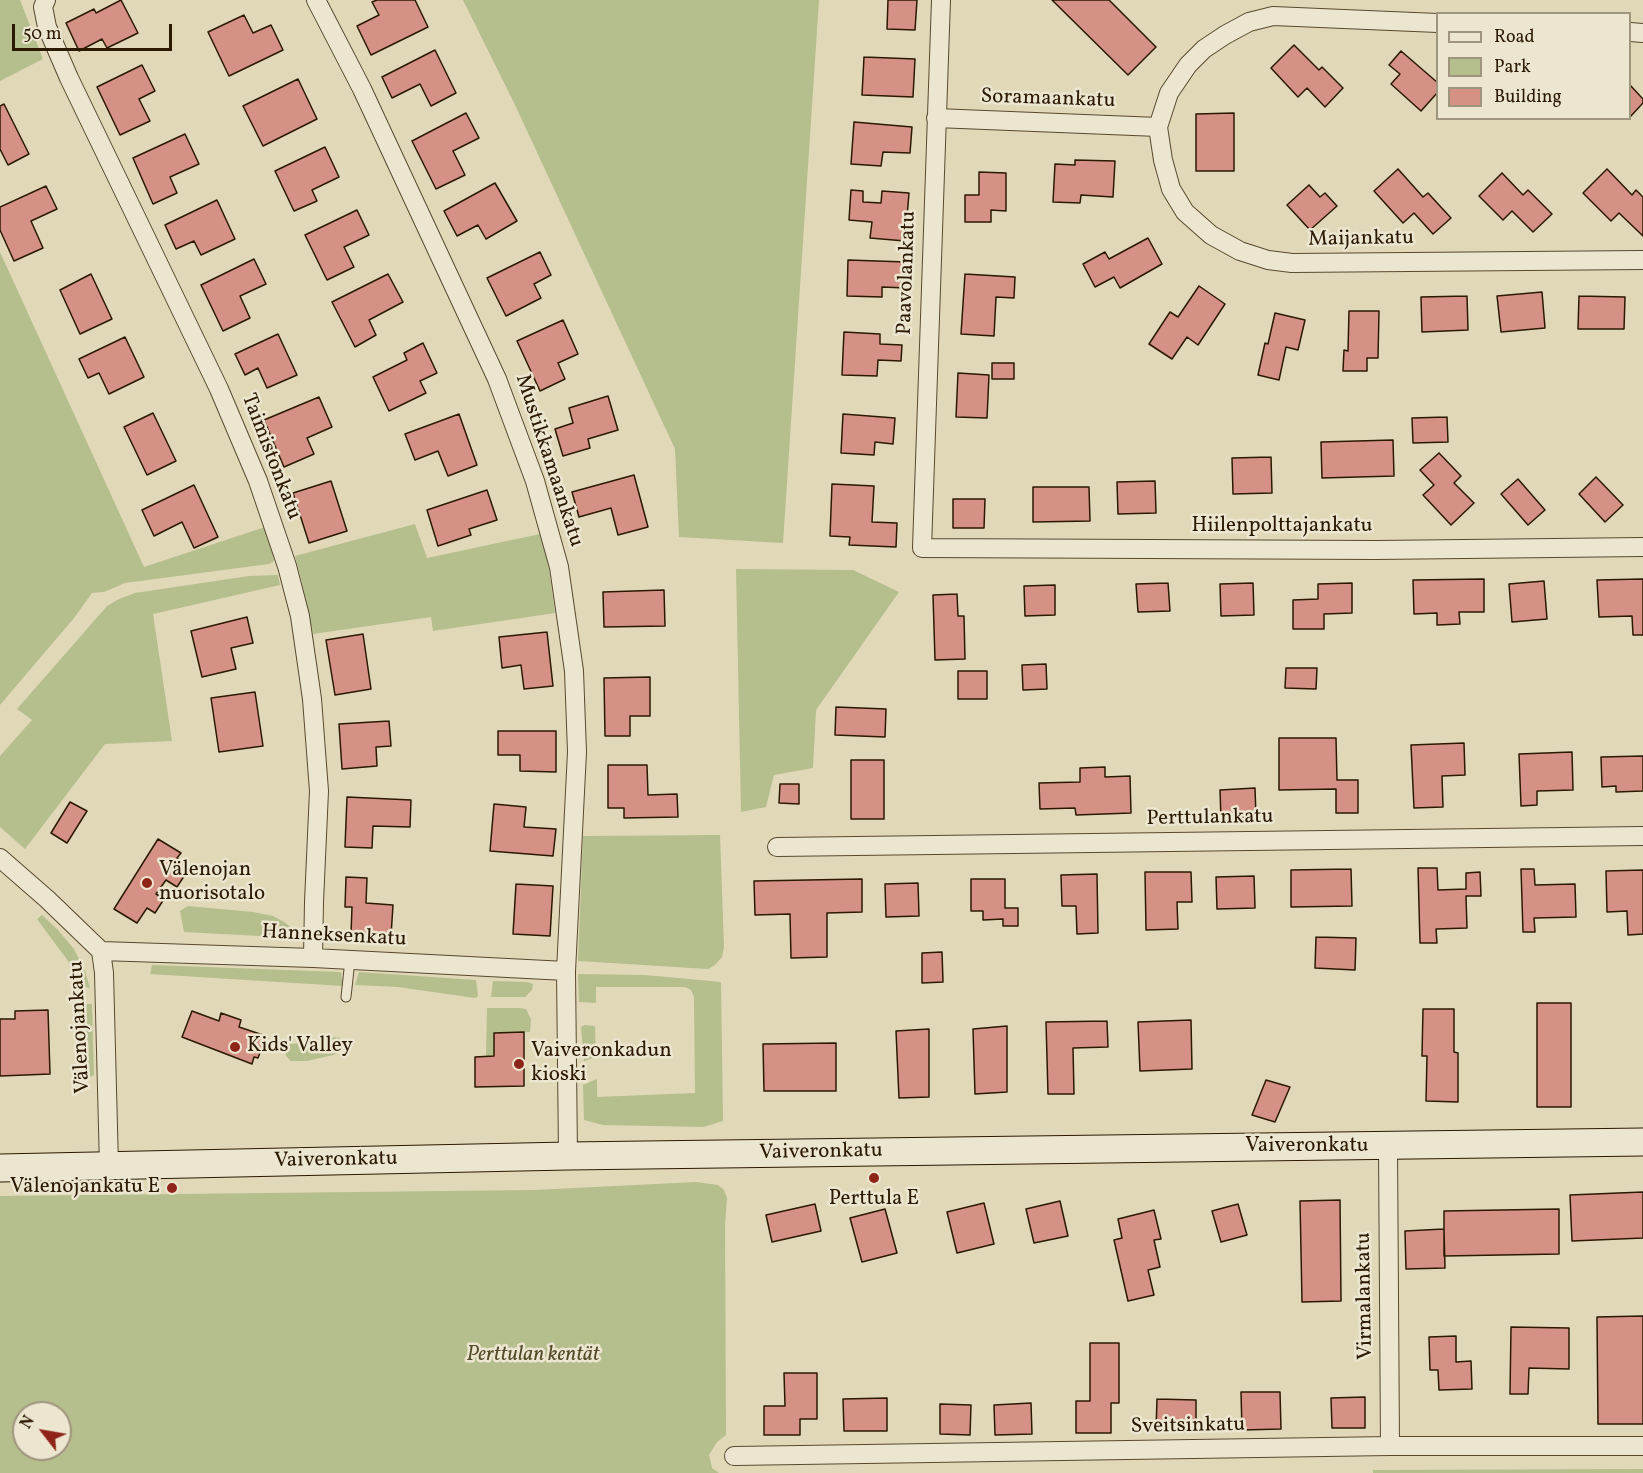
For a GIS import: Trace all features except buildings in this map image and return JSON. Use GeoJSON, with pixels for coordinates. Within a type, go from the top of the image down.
{"type":"FeatureCollection","features":[{"type":"Feature","properties":{"kind":"main road","name":"Vaiveronkatu"},"geometry":{"type":"LineString","coordinates":[[0,1168],[568,1156],[1643,1142]]}},
{"type":"Feature","properties":{"kind":"street","name":"Mustikkamaankatu"},"geometry":{"type":"LineString","coordinates":[[316,0],[362,89],[497,379],[535,481],[559,567],[574,671],[577,752],[566,971],[568,1156]]}},
{"type":"Feature","properties":{"kind":"street","name":"Paavolankatu"},"geometry":{"type":"LineString","coordinates":[[922,548],[941,0]]}},
{"type":"Feature","properties":{"kind":"street","name":"Taimistonkatu"},"geometry":{"type":"LineString","coordinates":[[45,3],[47,27],[69,78],[219,389],[258,481],[287,566],[300,616],[311,688],[319,791],[313,958]]}},
{"type":"Feature","properties":{"kind":"street"},"geometry":{"type":"LineString","coordinates":[[1158,127],[1169,93],[1188,65],[1204,49],[1249,22],[1273,16],[1436,23]]}},
{"type":"Feature","properties":{"kind":"street","name":"Soramaankatu"},"geometry":{"type":"LineString","coordinates":[[936,118],[1158,127]]}},
{"type":"Feature","properties":{"kind":"street","name":"Maijankatu"},"geometry":{"type":"LineString","coordinates":[[1158,127],[1163,160],[1171,189],[1185,212],[1211,235],[1240,251],[1268,260],[1292,263],[1643,260]]}},
{"type":"Feature","properties":{"kind":"street","name":"Hiilenpolttajankatu"},"geometry":{"type":"LineString","coordinates":[[922,548],[1376,550],[1643,547]]}},
{"type":"Feature","properties":{"kind":"street","name":"Perttulankatu"},"geometry":{"type":"LineString","coordinates":[[777,847],[1643,836]]}},
{"type":"Feature","properties":{"kind":"street","name":"Välenojankatu"},"geometry":{"type":"LineString","coordinates":[[0,858],[47,899],[100,951],[104,973],[109,1166]]}},
{"type":"Feature","properties":{"kind":"street","name":"Hanneksenkatu"},"geometry":{"type":"LineString","coordinates":[[100,951],[313,958],[566,971]]}},
{"type":"Feature","properties":{"kind":"street","name":"Virmalankatu"},"geometry":{"type":"LineString","coordinates":[[1388,1146],[1390,1446]]}},
{"type":"Feature","properties":{"kind":"street","name":"Sveitsinkatu"},"geometry":{"type":"LineString","coordinates":[[734,1456],[1390,1446],[1642,1446]]}},
{"type":"Feature","properties":{"kind":"lane"},"geometry":{"type":"LineString","coordinates":[[346,997],[350,960]]}},
{"type":"Feature","properties":{"kind":"green space"},"geometry":{"type":"Polygon","coordinates":[[[0,0],[20,0],[43,59],[0,81],[0,0]]]}},
{"type":"Feature","properties":{"kind":"green space"},"geometry":{"type":"Polygon","coordinates":[[[463,0],[819,0],[783,543],[679,537],[675,449],[515,105],[463,0]]]}},
{"type":"Feature","properties":{"kind":"green space"},"geometry":{"type":"Polygon","coordinates":[[[0,252],[144,567],[265,527],[274,559],[269,564],[125,583],[104,592],[92,593],[74,618],[0,705],[0,252]]]}},
{"type":"Feature","properties":{"kind":"green space"},"geometry":{"type":"Polygon","coordinates":[[[415,524],[427,558],[540,534],[548,562],[555,613],[433,631],[431,617],[313,634],[295,556],[415,524]]]}},
{"type":"Feature","properties":{"kind":"green space"},"geometry":{"type":"Polygon","coordinates":[[[736,569],[853,570],[899,592],[816,710],[813,768],[774,775],[766,807],[741,812],[736,569]]]}},
{"type":"Feature","properties":{"kind":"green space"},"geometry":{"type":"Polygon","coordinates":[[[278,575],[280,585],[153,614],[172,741],[105,744],[25,849],[0,827],[0,756],[32,720],[17,709],[107,606],[135,593],[249,576],[278,575]]]}},
{"type":"Feature","properties":{"kind":"green space"},"geometry":{"type":"Polygon","coordinates":[[[720,835],[724,947],[722,957],[715,965],[708,969],[578,961],[583,836],[720,835]]]}},
{"type":"Feature","properties":{"kind":"green space"},"geometry":{"type":"Polygon","coordinates":[[[188,906],[273,916],[297,932],[279,937],[184,932],[180,911],[188,906]]]}},
{"type":"Feature","properties":{"kind":"green space"},"geometry":{"type":"Polygon","coordinates":[[[42,915],[74,949],[85,971],[90,988],[82,986],[74,969],[37,919],[42,915]]]}},
{"type":"Feature","properties":{"kind":"green space"},"geometry":{"type":"Polygon","coordinates":[[[152,965],[341,972],[343,986],[150,974],[152,965]]]}},
{"type":"Feature","properties":{"kind":"green space"},"geometry":{"type":"Polygon","coordinates":[[[359,972],[476,980],[478,996],[475,998],[398,987],[355,985],[359,972]]]}},
{"type":"Feature","properties":{"kind":"green space"},"geometry":{"type":"Polygon","coordinates":[[[578,974],[645,975],[721,982],[723,1121],[703,1127],[603,1125],[584,1120],[583,1085],[597,1079],[597,1097],[695,1093],[694,997],[691,990],[685,987],[596,987],[596,1003],[579,1002],[578,974]]]}},
{"type":"Feature","properties":{"kind":"green space"},"geometry":{"type":"Polygon","coordinates":[[[493,981],[533,984],[532,990],[525,997],[491,997],[493,981]]]}},
{"type":"Feature","properties":{"kind":"green space"},"geometry":{"type":"Polygon","coordinates":[[[87,1004],[92,1004],[94,1075],[86,1079],[84,1011],[87,1004]]]}},
{"type":"Feature","properties":{"kind":"green space"},"geometry":{"type":"Polygon","coordinates":[[[487,1008],[526,1009],[531,1019],[530,1032],[494,1033],[494,1056],[486,1056],[487,1008]]]}},
{"type":"Feature","properties":{"kind":"green space"},"geometry":{"type":"Polygon","coordinates":[[[595,1026],[596,1057],[584,1061],[581,1027],[595,1026]]]}},
{"type":"Feature","properties":{"kind":"green space"},"geometry":{"type":"Polygon","coordinates":[[[335,1037],[340,1038],[342,1042],[338,1053],[333,1055],[307,1061],[291,1061],[286,1056],[284,1047],[288,1044],[317,1042],[335,1037]]]}},
{"type":"Feature","properties":{"kind":"green space","name":"Perttulan kentät"},"geometry":{"type":"Polygon","coordinates":[[[696,1182],[718,1185],[724,1190],[727,1198],[725,1224],[726,1435],[717,1442],[709,1455],[712,1468],[719,1473],[0,1473],[0,1196],[534,1190],[696,1182]]]}},
{"type":"Feature","properties":{"kind":"green space"},"geometry":{"type":"Polygon","coordinates":[[[1643,1469],[1643,1473],[1373,1473],[1373,1470],[1643,1469]]]}},
{"type":"Feature","properties":{"kind":"place","name":"Välenojan nuorisotalo"},"geometry":{"type":"Point","coordinates":[147,883]}},
{"type":"Feature","properties":{"kind":"place","name":"Kids' Valley"},"geometry":{"type":"Point","coordinates":[235,1047]}},
{"type":"Feature","properties":{"kind":"place","name":"Vaiveronkadun kioski"},"geometry":{"type":"Point","coordinates":[519,1064]}},
{"type":"Feature","properties":{"kind":"place","name":"Perttula E"},"geometry":{"type":"Point","coordinates":[874,1178]}},
{"type":"Feature","properties":{"kind":"place","name":"Välenojankatu E"},"geometry":{"type":"Point","coordinates":[172,1188]}}]}
